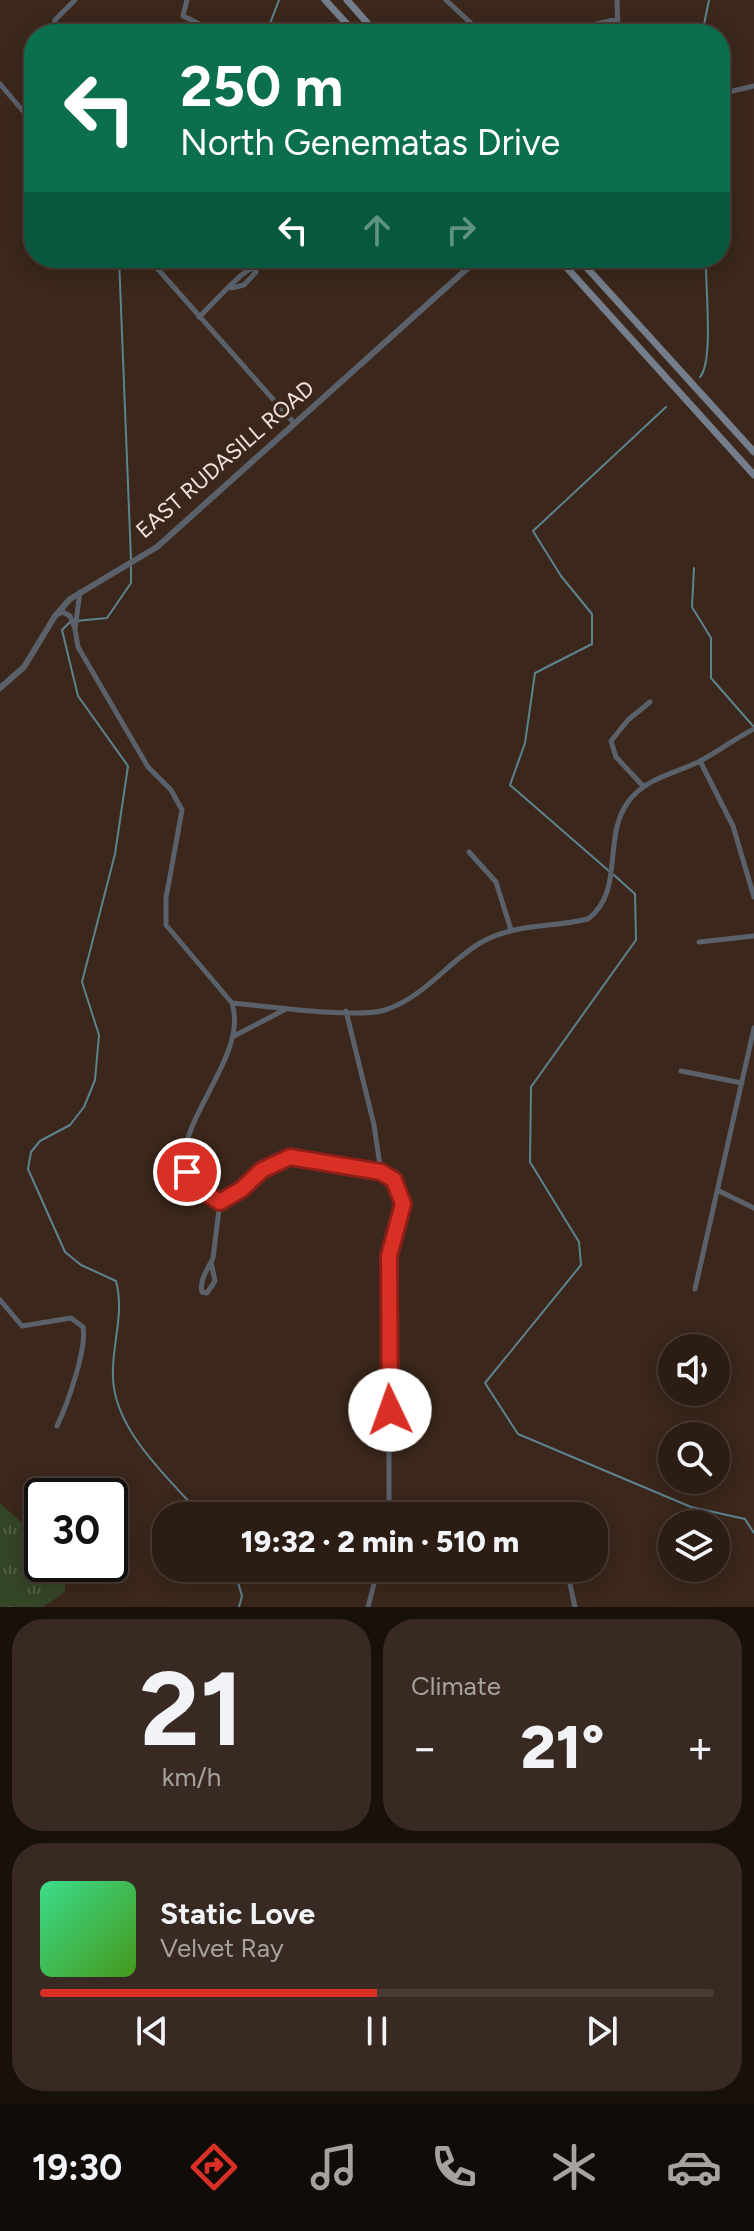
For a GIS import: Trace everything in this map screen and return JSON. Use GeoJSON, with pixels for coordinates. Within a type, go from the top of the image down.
{"type":"FeatureCollection","features":[{"type":"Feature","properties":{"kind":"main road"},"geometry":{"type":"LineString","coordinates":[[325,0],[347,24]]}},
{"type":"Feature","properties":{"kind":"main road"},"geometry":{"type":"LineString","coordinates":[[347,0],[368,24]]}},
{"type":"Feature","properties":{"kind":"main road"},"geometry":{"type":"LineString","coordinates":[[567,268],[754,475]]}},
{"type":"Feature","properties":{"kind":"main road"},"geometry":{"type":"LineString","coordinates":[[587,268],[754,452]]}},
{"type":"Feature","properties":{"kind":"street"},"geometry":{"type":"LineString","coordinates":[[54,24],[75,0]]}},
{"type":"Feature","properties":{"kind":"street"},"geometry":{"type":"LineString","coordinates":[[187,0],[183,16],[200,24]]}},
{"type":"Feature","properties":{"kind":"street"},"geometry":{"type":"LineString","coordinates":[[446,0],[472,24]]}},
{"type":"Feature","properties":{"kind":"street"},"geometry":{"type":"LineString","coordinates":[[617,0],[618,24]]}},
{"type":"Feature","properties":{"kind":"street"},"geometry":{"type":"LineString","coordinates":[[597,24],[618,19]]}},
{"type":"Feature","properties":{"kind":"street"},"geometry":{"type":"LineString","coordinates":[[0,84],[7,88],[24,111]]}},
{"type":"Feature","properties":{"kind":"street"},"geometry":{"type":"LineString","coordinates":[[730,92],[754,86]]}},
{"type":"Feature","properties":{"kind":"street"},"geometry":{"type":"LineString","coordinates":[[157,268],[294,423]]}},
{"type":"Feature","properties":{"kind":"street"},"geometry":{"type":"LineString","coordinates":[[199,317],[231,288],[246,268]]}},
{"type":"Feature","properties":{"kind":"street"},"geometry":{"type":"LineString","coordinates":[[231,288],[244,285],[256,272],[249,268]]}},
{"type":"Feature","properties":{"kind":"street","name":"EAST RUDASILL ROAD"},"geometry":{"type":"LineString","coordinates":[[0,688],[24,667],[55,615],[80,592],[157,547],[468,268]]}},
{"type":"Feature","properties":{"kind":"street"},"geometry":{"type":"LineString","coordinates":[[76,632],[80,592]]}},
{"type":"Feature","properties":{"kind":"street"},"geometry":{"type":"LineString","coordinates":[[55,615],[63,612],[70,616],[78,647],[148,767],[171,790],[182,810],[166,898],[166,925],[232,1003],[236,1018],[233,1036],[184,1161],[199,1189],[220,1202]]}},
{"type":"Feature","properties":{"kind":"street"},"geometry":{"type":"LineString","coordinates":[[643,786],[616,757],[611,741],[628,720],[650,702]]}},
{"type":"Feature","properties":{"kind":"street"},"geometry":{"type":"LineString","coordinates":[[232,1003],[287,1009],[381,1012],[402,1004],[480,943],[511,930],[577,922],[597,912],[608,897],[614,829],[625,806],[643,786],[700,761],[754,729]]}},
{"type":"Feature","properties":{"kind":"street"},"geometry":{"type":"LineString","coordinates":[[700,761],[733,826],[754,897]]}},
{"type":"Feature","properties":{"kind":"street"},"geometry":{"type":"LineString","coordinates":[[469,852],[496,882],[511,930]]}},
{"type":"Feature","properties":{"kind":"street"},"geometry":{"type":"LineString","coordinates":[[699,942],[754,936]]}},
{"type":"Feature","properties":{"kind":"street"},"geometry":{"type":"LineString","coordinates":[[233,1036],[287,1009]]}},
{"type":"Feature","properties":{"kind":"street"},"geometry":{"type":"LineString","coordinates":[[346,1011],[374,1125],[381,1172]]}},
{"type":"Feature","properties":{"kind":"street"},"geometry":{"type":"LineString","coordinates":[[695,1289],[754,1030]]}},
{"type":"Feature","properties":{"kind":"street"},"geometry":{"type":"LineString","coordinates":[[681,1071],[742,1083]]}},
{"type":"Feature","properties":{"kind":"street"},"geometry":{"type":"LineString","coordinates":[[220,1202],[242,1189],[262,1170],[290,1157],[381,1172],[394,1180],[403,1204],[389,1256],[389,1502]]}},
{"type":"Feature","properties":{"kind":"street"},"geometry":{"type":"LineString","coordinates":[[719,1191],[754,1208]]}},
{"type":"Feature","properties":{"kind":"street"},"geometry":{"type":"LineString","coordinates":[[211,1262],[215,1281],[207,1293],[202,1292],[201,1283],[211,1262],[220,1202]]}},
{"type":"Feature","properties":{"kind":"street"},"geometry":{"type":"LineString","coordinates":[[0,1300],[22,1326],[71,1318],[83,1327],[84,1343],[73,1390],[57,1426]]}},
{"type":"Feature","properties":{"kind":"street"},"geometry":{"type":"LineString","coordinates":[[368,1607],[374,1582]]}},
{"type":"Feature","properties":{"kind":"street"},"geometry":{"type":"LineString","coordinates":[[570,1584],[575,1607]]}},
{"type":"Feature","properties":{"kind":"green space"},"geometry":{"type":"Polygon","coordinates":[[[0,1503],[24,1525],[24,1582],[65,1582],[65,1592],[43,1607],[0,1607],[0,1503]]]}},
{"type":"Feature","properties":{"kind":"waterway"},"geometry":{"type":"LineString","coordinates":[[270,24],[279,0]]}},
{"type":"Feature","properties":{"kind":"waterway"},"geometry":{"type":"LineString","coordinates":[[704,24],[709,0]]}},
{"type":"Feature","properties":{"kind":"waterway"},"geometry":{"type":"LineString","coordinates":[[119,268],[131,560]]}},
{"type":"Feature","properties":{"kind":"waterway"},"geometry":{"type":"LineString","coordinates":[[700,377],[708,339],[706,268]]}},
{"type":"Feature","properties":{"kind":"waterway"},"geometry":{"type":"LineString","coordinates":[[609,871],[510,785],[525,743],[535,673],[592,644],[592,614],[561,576],[533,531],[666,407]]}},
{"type":"Feature","properties":{"kind":"waterway"},"geometry":{"type":"LineString","coordinates":[[76,621],[107,618],[131,583],[131,567]]}},
{"type":"Feature","properties":{"kind":"waterway"},"geometry":{"type":"LineString","coordinates":[[694,568],[692,607],[711,638],[711,678],[753,726]]}},
{"type":"Feature","properties":{"kind":"waterway"},"geometry":{"type":"LineString","coordinates":[[70,622],[62,630],[78,696],[128,766],[115,854],[82,982],[99,1035],[95,1080],[84,1107],[70,1125],[40,1141],[31,1152],[28,1169],[65,1252],[81,1265],[116,1281],[119,1306],[113,1367],[116,1399],[146,1454],[189,1502]]}},
{"type":"Feature","properties":{"kind":"waterway"},"geometry":{"type":"LineString","coordinates":[[614,875],[635,894],[636,940],[531,1087],[530,1162],[579,1242],[581,1265],[485,1383],[518,1434],[691,1507],[745,1519],[754,1533]]}},
{"type":"Feature","properties":{"kind":"waterway"},"geometry":{"type":"LineString","coordinates":[[238,1582],[242,1596],[239,1607]]}},
{"type":"Feature","properties":{"kind":"route"},"geometry":{"type":"LineString","coordinates":[[187,1172],[199,1189],[220,1202],[242,1189],[262,1170],[290,1157],[381,1172],[394,1180],[401,1190],[403,1204],[389,1256],[390,1410]]}}]}
